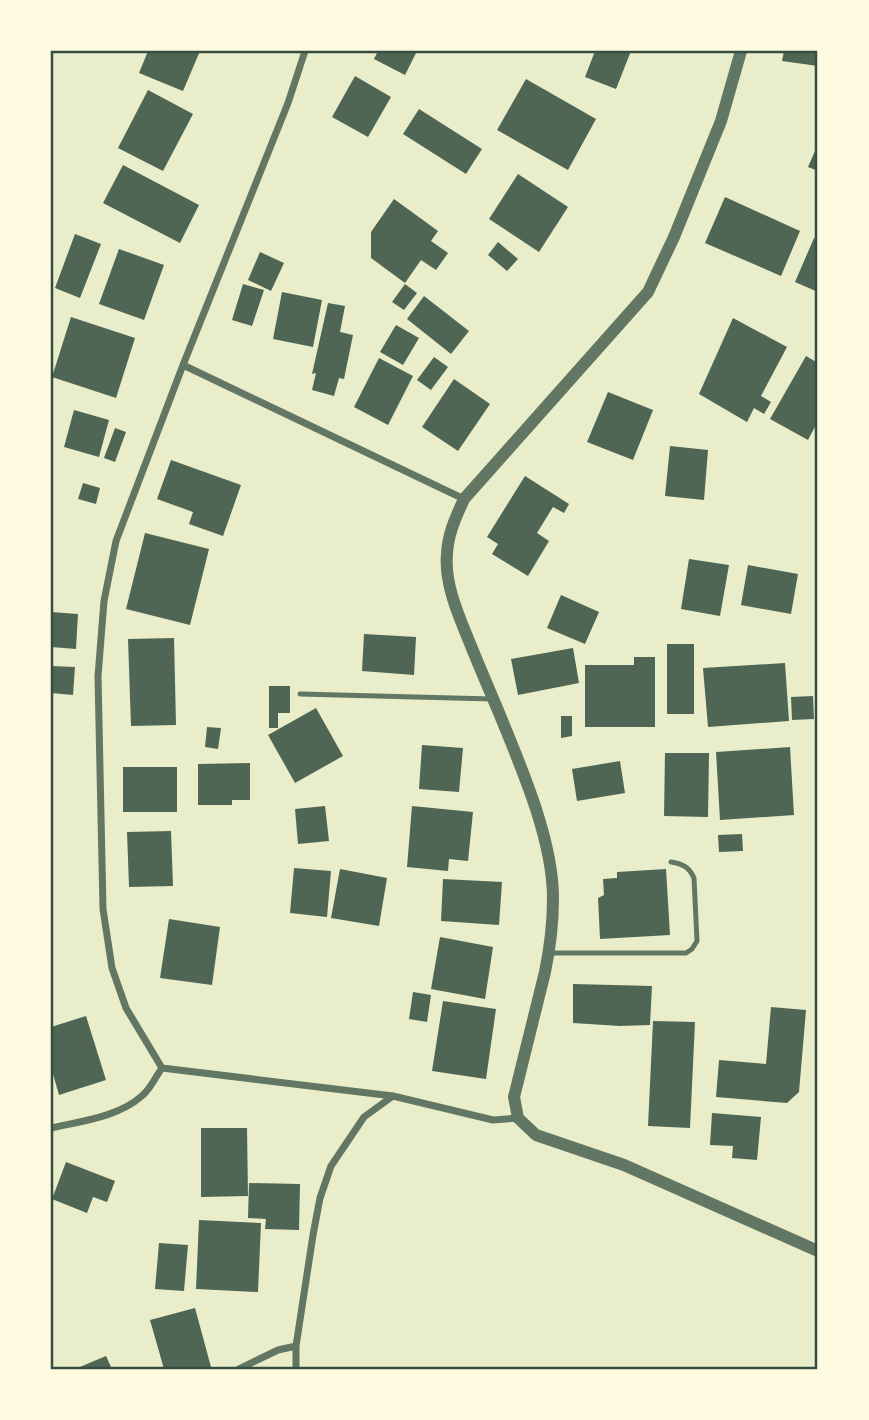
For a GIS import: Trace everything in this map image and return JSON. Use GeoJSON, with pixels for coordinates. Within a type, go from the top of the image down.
{"type":"FeatureCollection","features":[{"type":"Feature","properties":{"kind":"street"},"geometry":{"type":"LineString","coordinates":[[162,1068],[126,1008],[112,968],[103,909],[98,676],[104,601],[116,541],[288,103],[305,51]]}},
{"type":"Feature","properties":{"kind":"street"},"geometry":{"type":"LineString","coordinates":[[741,51],[721,121],[674,237],[648,292],[464,499],[450,530],[446,556],[449,581],[458,611],[537,812],[548,857],[553,896],[549,953],[514,1097],[518,1118],[536,1135],[624,1165],[818,1251]]}},
{"type":"Feature","properties":{"kind":"street"},"geometry":{"type":"LineString","coordinates":[[183,365],[464,499]]}},
{"type":"Feature","properties":{"kind":"street"},"geometry":{"type":"LineString","coordinates":[[162,1068],[393,1096],[493,1120],[518,1118]]}},
{"type":"Feature","properties":{"kind":"street"},"geometry":{"type":"LineString","coordinates":[[51,1128],[105,1116],[123,1107],[143,1094],[162,1068]]}},
{"type":"Feature","properties":{"kind":"street"},"geometry":{"type":"LineString","coordinates":[[296,1369],[296,1346],[313,1235],[320,1198],[331,1166],[364,1117],[393,1096]]}},
{"type":"Feature","properties":{"kind":"street"},"geometry":{"type":"LineString","coordinates":[[239,1369],[278,1350],[296,1346]]}},
{"type":"Feature","properties":{"kind":"lane"},"geometry":{"type":"LineString","coordinates":[[300,694],[492,699]]}},
{"type":"Feature","properties":{"kind":"lane"},"geometry":{"type":"LineString","coordinates":[[549,953],[686,953],[692,949],[697,941],[694,878],[690,870],[682,864],[671,862]]}},
{"type":"Feature","properties":{"kind":"building"},"geometry":{"type":"Polygon","coordinates":[[[148,51],[200,51],[183,91],[139,73],[148,51]]]}},
{"type":"Feature","properties":{"kind":"building"},"geometry":{"type":"Polygon","coordinates":[[[378,51],[416,53],[405,75],[374,59],[378,51]]]}},
{"type":"Feature","properties":{"kind":"building"},"geometry":{"type":"Polygon","coordinates":[[[595,51],[631,51],[616,89],[585,77],[595,51]]]}},
{"type":"Feature","properties":{"kind":"building"},"geometry":{"type":"Polygon","coordinates":[[[784,51],[818,51],[818,66],[782,61],[784,51]]]}},
{"type":"Feature","properties":{"kind":"building"},"geometry":{"type":"Polygon","coordinates":[[[355,76],[391,97],[368,137],[332,117],[355,76]]]}},
{"type":"Feature","properties":{"kind":"building"},"geometry":{"type":"Polygon","coordinates":[[[526,79],[596,119],[568,170],[497,130],[526,79]]]}},
{"type":"Feature","properties":{"kind":"building"},"geometry":{"type":"Polygon","coordinates":[[[148,90],[193,114],[163,171],[118,148],[148,90]]]}},
{"type":"Feature","properties":{"kind":"building"},"geometry":{"type":"Polygon","coordinates":[[[419,109],[482,149],[466,174],[403,134],[419,109]]]}},
{"type":"Feature","properties":{"kind":"building"},"geometry":{"type":"Polygon","coordinates":[[[818,144],[818,171],[808,167],[818,144]]]}},
{"type":"Feature","properties":{"kind":"building"},"geometry":{"type":"Polygon","coordinates":[[[123,165],[199,205],[180,243],[103,203],[123,165]]]}},
{"type":"Feature","properties":{"kind":"building"},"geometry":{"type":"Polygon","coordinates":[[[518,174],[568,207],[539,252],[489,219],[518,174]]]}},
{"type":"Feature","properties":{"kind":"building"},"geometry":{"type":"Polygon","coordinates":[[[725,197],[800,231],[781,276],[705,243],[725,197]]]}},
{"type":"Feature","properties":{"kind":"building"},"geometry":{"type":"Polygon","coordinates":[[[394,199],[438,231],[431,241],[448,253],[436,270],[421,260],[405,283],[371,258],[371,232],[394,199]]]}},
{"type":"Feature","properties":{"kind":"building"},"geometry":{"type":"Polygon","coordinates":[[[75,234],[101,244],[80,298],[55,288],[75,234]]]}},
{"type":"Feature","properties":{"kind":"building"},"geometry":{"type":"Polygon","coordinates":[[[814,238],[818,240],[818,292],[795,282],[814,238]]]}},
{"type":"Feature","properties":{"kind":"building"},"geometry":{"type":"Polygon","coordinates":[[[498,242],[518,259],[507,271],[488,255],[498,242]]]}},
{"type":"Feature","properties":{"kind":"building"},"geometry":{"type":"Polygon","coordinates":[[[119,249],[164,265],[144,320],[99,304],[119,249]]]}},
{"type":"Feature","properties":{"kind":"building"},"geometry":{"type":"Polygon","coordinates":[[[260,252],[284,263],[271,291],[248,280],[260,252]]]}},
{"type":"Feature","properties":{"kind":"building"},"geometry":{"type":"Polygon","coordinates":[[[243,284],[264,290],[252,326],[232,320],[243,284]]]}},
{"type":"Feature","properties":{"kind":"building"},"geometry":{"type":"Polygon","coordinates":[[[405,284],[417,293],[404,310],[392,302],[405,284]]]}},
{"type":"Feature","properties":{"kind":"building"},"geometry":{"type":"Polygon","coordinates":[[[282,292],[322,300],[313,347],[273,339],[282,292]]]}},
{"type":"Feature","properties":{"kind":"building"},"geometry":{"type":"Polygon","coordinates":[[[424,296],[469,331],[451,354],[407,319],[424,296]]]}},
{"type":"Feature","properties":{"kind":"building"},"geometry":{"type":"Polygon","coordinates":[[[328,303],[345,306],[340,332],[353,335],[344,379],[339,378],[334,396],[312,390],[316,373],[312,374],[328,303]]]}},
{"type":"Feature","properties":{"kind":"building"},"geometry":{"type":"Polygon","coordinates":[[[71,317],[135,338],[116,398],[52,377],[71,317]]]}},
{"type":"Feature","properties":{"kind":"building"},"geometry":{"type":"Polygon","coordinates":[[[733,318],[787,347],[761,396],[771,402],[764,414],[754,408],[747,422],[699,394],[733,318]]]}},
{"type":"Feature","properties":{"kind":"building"},"geometry":{"type":"Polygon","coordinates":[[[396,325],[419,338],[403,365],[380,352],[396,325]]]}},
{"type":"Feature","properties":{"kind":"building"},"geometry":{"type":"Polygon","coordinates":[[[806,356],[818,363],[818,421],[808,440],[770,419],[806,356]]]}},
{"type":"Feature","properties":{"kind":"building"},"geometry":{"type":"Polygon","coordinates":[[[434,357],[448,367],[431,390],[417,380],[434,357]]]}},
{"type":"Feature","properties":{"kind":"building"},"geometry":{"type":"Polygon","coordinates":[[[379,358],[413,376],[388,425],[354,407],[379,358]]]}},
{"type":"Feature","properties":{"kind":"building"},"geometry":{"type":"Polygon","coordinates":[[[454,379],[490,404],[458,451],[422,427],[454,379]]]}},
{"type":"Feature","properties":{"kind":"building"},"geometry":{"type":"Polygon","coordinates":[[[608,392],[653,410],[633,460],[587,442],[608,392]]]}},
{"type":"Feature","properties":{"kind":"building"},"geometry":{"type":"Polygon","coordinates":[[[74,410],[109,420],[99,457],[64,447],[74,410]]]}},
{"type":"Feature","properties":{"kind":"building"},"geometry":{"type":"Polygon","coordinates":[[[115,428],[126,432],[115,462],[104,458],[115,428]]]}},
{"type":"Feature","properties":{"kind":"building"},"geometry":{"type":"Polygon","coordinates":[[[670,446],[708,450],[704,500],[665,496],[670,446]]]}},
{"type":"Feature","properties":{"kind":"building"},"geometry":{"type":"Polygon","coordinates":[[[171,460],[241,485],[223,536],[189,524],[193,512],[157,499],[171,460]]]}},
{"type":"Feature","properties":{"kind":"building"},"geometry":{"type":"Polygon","coordinates":[[[525,476],[569,504],[564,513],[553,507],[537,533],[549,541],[528,576],[492,554],[498,544],[487,537],[525,476]]]}},
{"type":"Feature","properties":{"kind":"building"},"geometry":{"type":"Polygon","coordinates":[[[83,483],[100,488],[96,504],[78,499],[83,483]]]}},
{"type":"Feature","properties":{"kind":"building"},"geometry":{"type":"Polygon","coordinates":[[[145,533],[209,549],[190,625],[126,609],[145,533]]]}},
{"type":"Feature","properties":{"kind":"building"},"geometry":{"type":"Polygon","coordinates":[[[689,559],[729,565],[720,616],[681,609],[689,559]]]}},
{"type":"Feature","properties":{"kind":"building"},"geometry":{"type":"Polygon","coordinates":[[[748,565],[798,574],[791,614],[741,605],[748,565]]]}},
{"type":"Feature","properties":{"kind":"building"},"geometry":{"type":"Polygon","coordinates":[[[561,595],[599,612],[585,644],[547,628],[561,595]]]}},
{"type":"Feature","properties":{"kind":"building"},"geometry":{"type":"Polygon","coordinates":[[[51,612],[78,614],[76,649],[51,647],[51,612]]]}},
{"type":"Feature","properties":{"kind":"building"},"geometry":{"type":"Polygon","coordinates":[[[364,634],[416,637],[414,675],[362,671],[364,634]]]}},
{"type":"Feature","properties":{"kind":"building"},"geometry":{"type":"Polygon","coordinates":[[[174,638],[176,725],[131,726],[128,639],[174,638]]]}},
{"type":"Feature","properties":{"kind":"building"},"geometry":{"type":"Polygon","coordinates":[[[667,644],[694,644],[694,714],[667,714],[667,644]]]}},
{"type":"Feature","properties":{"kind":"building"},"geometry":{"type":"Polygon","coordinates":[[[573,648],[579,683],[518,695],[511,659],[573,648]]]}},
{"type":"Feature","properties":{"kind":"building"},"geometry":{"type":"Polygon","coordinates":[[[634,657],[655,657],[655,727],[585,727],[585,665],[634,665],[634,657]]]}},
{"type":"Feature","properties":{"kind":"building"},"geometry":{"type":"Polygon","coordinates":[[[785,663],[789,721],[708,727],[703,668],[785,663]]]}},
{"type":"Feature","properties":{"kind":"building"},"geometry":{"type":"Polygon","coordinates":[[[51,666],[75,667],[73,695],[51,693],[51,666]]]}},
{"type":"Feature","properties":{"kind":"building"},"geometry":{"type":"Polygon","coordinates":[[[269,686],[290,686],[290,713],[278,713],[278,728],[269,728],[269,686]]]}},
{"type":"Feature","properties":{"kind":"building"},"geometry":{"type":"Polygon","coordinates":[[[813,696],[814,719],[792,720],[791,697],[813,696]]]}},
{"type":"Feature","properties":{"kind":"building"},"geometry":{"type":"Polygon","coordinates":[[[316,708],[343,756],[295,783],[268,735],[316,708]]]}},
{"type":"Feature","properties":{"kind":"building"},"geometry":{"type":"Polygon","coordinates":[[[561,716],[572,716],[572,736],[561,738],[561,716]]]}},
{"type":"Feature","properties":{"kind":"building"},"geometry":{"type":"Polygon","coordinates":[[[207,727],[221,728],[218,749],[205,747],[207,727]]]}},
{"type":"Feature","properties":{"kind":"building"},"geometry":{"type":"Polygon","coordinates":[[[422,745],[463,748],[459,792],[419,789],[422,745]]]}},
{"type":"Feature","properties":{"kind":"building"},"geometry":{"type":"Polygon","coordinates":[[[790,747],[794,815],[720,820],[716,752],[790,747]]]}},
{"type":"Feature","properties":{"kind":"building"},"geometry":{"type":"Polygon","coordinates":[[[665,753],[709,753],[708,817],[664,816],[665,753]]]}},
{"type":"Feature","properties":{"kind":"building"},"geometry":{"type":"Polygon","coordinates":[[[620,761],[625,793],[577,801],[572,769],[620,761]]]}},
{"type":"Feature","properties":{"kind":"building"},"geometry":{"type":"Polygon","coordinates":[[[250,763],[250,800],[232,800],[232,805],[198,805],[198,764],[250,763]]]}},
{"type":"Feature","properties":{"kind":"building"},"geometry":{"type":"Polygon","coordinates":[[[123,767],[177,767],[177,812],[123,812],[123,767]]]}},
{"type":"Feature","properties":{"kind":"building"},"geometry":{"type":"Polygon","coordinates":[[[325,806],[329,841],[298,844],[295,809],[325,806]]]}},
{"type":"Feature","properties":{"kind":"building"},"geometry":{"type":"Polygon","coordinates":[[[412,806],[473,812],[468,861],[449,859],[448,871],[407,867],[412,806]]]}},
{"type":"Feature","properties":{"kind":"building"},"geometry":{"type":"Polygon","coordinates":[[[171,831],[173,886],[129,887],[127,832],[171,831]]]}},
{"type":"Feature","properties":{"kind":"building"},"geometry":{"type":"Polygon","coordinates":[[[742,834],[743,851],[719,852],[718,835],[742,834]]]}},
{"type":"Feature","properties":{"kind":"building"},"geometry":{"type":"Polygon","coordinates":[[[294,868],[331,871],[327,917],[290,913],[294,868]]]}},
{"type":"Feature","properties":{"kind":"building"},"geometry":{"type":"Polygon","coordinates":[[[340,869],[387,878],[379,926],[331,918],[340,869]]]}},
{"type":"Feature","properties":{"kind":"building"},"geometry":{"type":"Polygon","coordinates":[[[666,869],[670,935],[600,939],[598,898],[604,895],[603,879],[617,878],[617,872],[666,869]]]}},
{"type":"Feature","properties":{"kind":"building"},"geometry":{"type":"Polygon","coordinates":[[[443,879],[502,882],[499,925],[441,921],[443,879]]]}},
{"type":"Feature","properties":{"kind":"building"},"geometry":{"type":"Polygon","coordinates":[[[169,919],[220,927],[212,985],[160,978],[169,919]]]}},
{"type":"Feature","properties":{"kind":"building"},"geometry":{"type":"Polygon","coordinates":[[[440,937],[493,947],[485,999],[431,989],[440,937]]]}},
{"type":"Feature","properties":{"kind":"building"},"geometry":{"type":"Polygon","coordinates":[[[573,984],[652,986],[650,1025],[573,1023],[573,984]]]}},
{"type":"Feature","properties":{"kind":"building"},"geometry":{"type":"Polygon","coordinates":[[[413,992],[431,995],[427,1022],[409,1019],[413,992]]]}},
{"type":"Feature","properties":{"kind":"building"},"geometry":{"type":"Polygon","coordinates":[[[443,1001],[496,1009],[486,1079],[432,1071],[443,1001]]]}},
{"type":"Feature","properties":{"kind":"building"},"geometry":{"type":"Polygon","coordinates":[[[771,1007],[806,1010],[799,1092],[787,1103],[716,1097],[719,1060],[766,1064],[771,1007]]]}},
{"type":"Feature","properties":{"kind":"building"},"geometry":{"type":"Polygon","coordinates":[[[86,1016],[106,1080],[59,1095],[51,1067],[51,1027],[86,1016]]]}},
{"type":"Feature","properties":{"kind":"building"},"geometry":{"type":"Polygon","coordinates":[[[653,1021],[695,1022],[690,1128],[648,1126],[653,1021]]]}},
{"type":"Feature","properties":{"kind":"building"},"geometry":{"type":"Polygon","coordinates":[[[712,1113],[761,1117],[757,1160],[732,1158],[733,1146],[710,1145],[712,1113]]]}},
{"type":"Feature","properties":{"kind":"building"},"geometry":{"type":"Polygon","coordinates":[[[201,1128],[247,1128],[248,1196],[201,1197],[201,1128]]]}},
{"type":"Feature","properties":{"kind":"building"},"geometry":{"type":"Polygon","coordinates":[[[66,1162],[115,1181],[107,1202],[93,1197],[87,1213],[52,1199],[66,1162]]]}},
{"type":"Feature","properties":{"kind":"building"},"geometry":{"type":"Polygon","coordinates":[[[249,1183],[300,1184],[299,1230],[265,1229],[266,1219],[248,1218],[249,1183]]]}},
{"type":"Feature","properties":{"kind":"building"},"geometry":{"type":"Polygon","coordinates":[[[199,1220],[261,1223],[258,1292],[196,1289],[199,1220]]]}},
{"type":"Feature","properties":{"kind":"building"},"geometry":{"type":"Polygon","coordinates":[[[159,1243],[188,1245],[184,1291],[155,1289],[159,1243]]]}},
{"type":"Feature","properties":{"kind":"building"},"geometry":{"type":"Polygon","coordinates":[[[195,1308],[211,1367],[164,1369],[150,1320],[195,1308]]]}},
{"type":"Feature","properties":{"kind":"building"},"geometry":{"type":"Polygon","coordinates":[[[106,1356],[112,1369],[75,1369],[106,1356]]]}}]}
